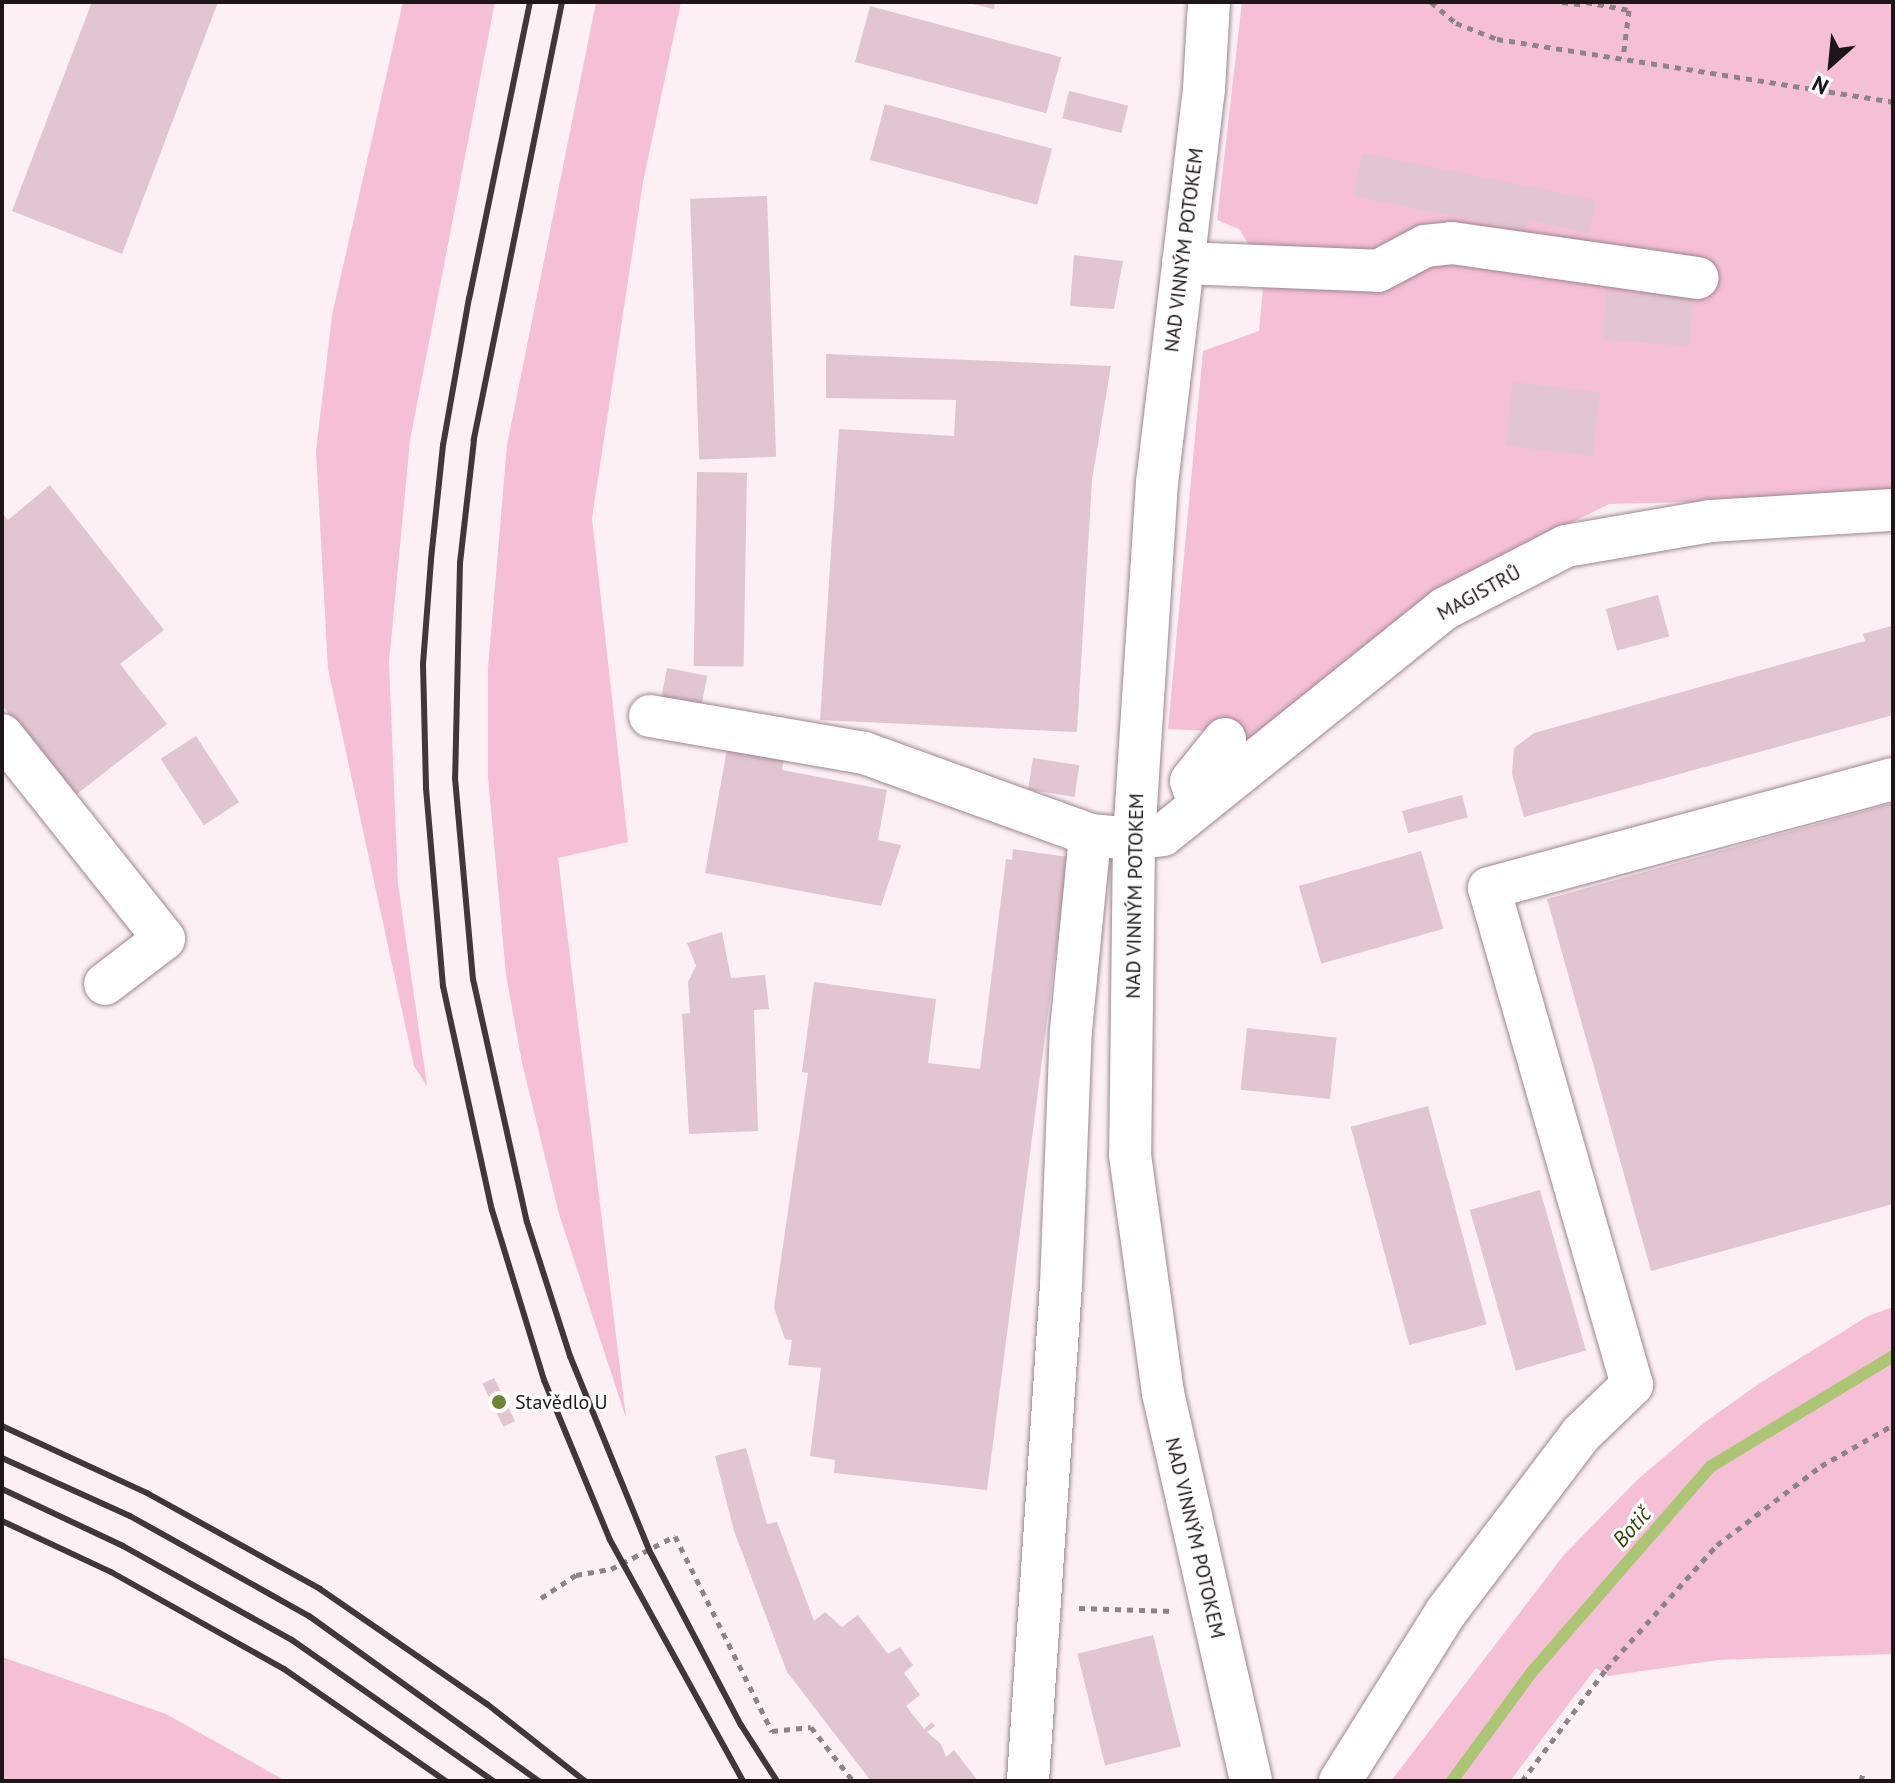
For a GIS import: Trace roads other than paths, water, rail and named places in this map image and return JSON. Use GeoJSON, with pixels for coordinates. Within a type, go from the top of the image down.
{"type":"FeatureCollection","features":[{"type":"Feature","properties":{"kind":"street","name":"NAD VINNÝM POTOKEM"},"geometry":{"type":"LineString","coordinates":[[1209,2],[1157,482],[1134,839],[1130,1155],[1144,1283],[1163,1393],[1251,1781]]}},
{"type":"Feature","properties":{"kind":"street"},"geometry":{"type":"LineString","coordinates":[[1183,263],[1378,271],[1425,246],[1452,243],[1698,278]]}},
{"type":"Feature","properties":{"kind":"street","name":"MAGISTRŮ"},"geometry":{"type":"LineString","coordinates":[[1134,839],[1163,835],[1444,609],[1566,546],[1711,521],[1893,510]]}},
{"type":"Feature","properties":{"kind":"street"},"geometry":{"type":"LineString","coordinates":[[650,716],[864,753],[1090,835],[1134,839]]}},
{"type":"Feature","properties":{"kind":"street"},"geometry":{"type":"LineString","coordinates":[[2,735],[164,939],[105,984]]}},
{"type":"Feature","properties":{"kind":"street"},"geometry":{"type":"LineString","coordinates":[[1199,805],[1191,781],[1225,739]]}},
{"type":"Feature","properties":{"kind":"street"},"geometry":{"type":"LineString","coordinates":[[1340,1781],[1446,1612],[1581,1434],[1632,1385],[1489,888],[1893,779]]}},
{"type":"Feature","properties":{"kind":"street"},"geometry":{"type":"LineString","coordinates":[[1028,1781],[1042,1606],[1071,1030],[1090,835]]}},
{"type":"Feature","properties":{"kind":"waterway","name":"Botič"},"geometry":{"type":"LineString","coordinates":[[1452,1781],[1531,1673],[1710,1467],[1893,1356]]}},
{"type":"Feature","properties":{"kind":"railway"},"geometry":{"type":"LineString","coordinates":[[530,2],[469,298],[443,445],[431,560],[423,664],[426,788],[443,986],[492,1210],[544,1380],[610,1540],[743,1781]]}},
{"type":"Feature","properties":{"kind":"railway"},"geometry":{"type":"LineString","coordinates":[[562,2],[474,440],[460,563],[455,778],[473,979],[527,1222],[570,1356],[649,1550],[741,1725],[777,1781]]}},
{"type":"Feature","properties":{"kind":"railway"},"geometry":{"type":"LineString","coordinates":[[2,1426],[147,1493],[320,1589],[487,1704],[585,1781]]}},
{"type":"Feature","properties":{"kind":"railway"},"geometry":{"type":"LineString","coordinates":[[2,1458],[130,1516],[309,1616],[539,1781]]}},
{"type":"Feature","properties":{"kind":"railway"},"geometry":{"type":"LineString","coordinates":[[2,1489],[123,1546],[292,1640],[493,1781]]}},
{"type":"Feature","properties":{"kind":"railway"},"geometry":{"type":"LineString","coordinates":[[2,1521],[111,1572],[284,1669],[446,1781]]}},
{"type":"Feature","properties":{"kind":"place","name":"Stavědlo U"},"geometry":{"type":"Point","coordinates":[499,1402]}}]}
